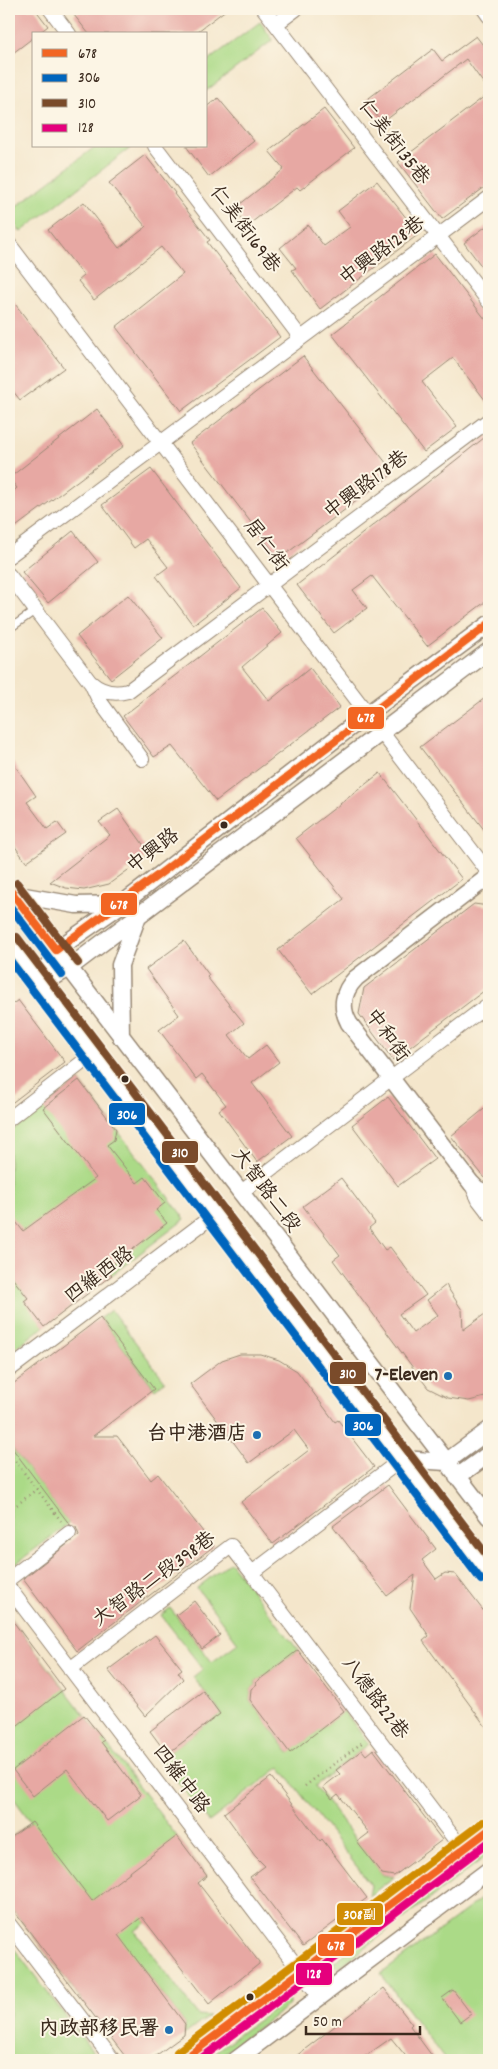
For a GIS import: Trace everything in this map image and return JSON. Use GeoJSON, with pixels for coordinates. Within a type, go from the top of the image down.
{"type":"FeatureCollection","features":[{"type":"Feature","properties":{"kind":"street"},"geometry":{"type":"LineString","coordinates":[[50,9],[67,32]]}},
{"type":"Feature","properties":{"kind":"street","name":"仁美街135巷"},"geometry":{"type":"LineString","coordinates":[[264,9],[489,302]]}},
{"type":"Feature","properties":{"kind":"street"},"geometry":{"type":"LineString","coordinates":[[276,24],[296,9]]}},
{"type":"Feature","properties":{"kind":"street"},"geometry":{"type":"LineString","coordinates":[[484,9],[489,16]]}},
{"type":"Feature","properties":{"kind":"street","name":"仁美街169巷"},"geometry":{"type":"LineString","coordinates":[[157,148],[301,338]]}},
{"type":"Feature","properties":{"kind":"street","name":"中興路128巷"},"geometry":{"type":"LineString","coordinates":[[9,556],[489,198]]}},
{"type":"Feature","properties":{"kind":"street","name":"居仁街"},"geometry":{"type":"LineString","coordinates":[[9,244],[489,874]]}},
{"type":"Feature","properties":{"kind":"street","name":"中興路178巷"},"geometry":{"type":"LineString","coordinates":[[90,682],[101,690],[108,692],[128,691],[489,420]]}},
{"type":"Feature","properties":{"kind":"street"},"geometry":{"type":"LineString","coordinates":[[9,575],[90,682],[99,700],[142,759]]}},
{"type":"Feature","properties":{"kind":"street","name":"中興路"},"geometry":{"type":"LineString","coordinates":[[56,950],[122,904],[368,713],[489,624]]}},
{"type":"Feature","properties":{"kind":"street","name":"中興路"},"geometry":{"type":"LineString","coordinates":[[41,985],[69,968],[489,651]]}},
{"type":"Feature","properties":{"kind":"street","name":"中和街"},"geometry":{"type":"LineString","coordinates":[[489,874],[356,978],[348,986],[343,1002],[346,1018],[391,1078],[471,1183],[477,1189],[489,1194]]}},
{"type":"Feature","properties":{"kind":"street"},"geometry":{"type":"LineString","coordinates":[[11,892],[76,905],[122,904]]}},
{"type":"Feature","properties":{"kind":"street","name":"大智路二段"},"geometry":{"type":"LineString","coordinates":[[11,892],[489,1518]]}},
{"type":"Feature","properties":{"kind":"street"},"geometry":{"type":"LineString","coordinates":[[121,1037],[120,966],[138,916]]}},
{"type":"Feature","properties":{"kind":"street"},"geometry":{"type":"LineString","coordinates":[[9,943],[489,1574]]}},
{"type":"Feature","properties":{"kind":"street"},"geometry":{"type":"LineString","coordinates":[[41,985],[56,950]]}},
{"type":"Feature","properties":{"kind":"street"},"geometry":{"type":"LineString","coordinates":[[240,1193],[489,1004]]}},
{"type":"Feature","properties":{"kind":"street"},"geometry":{"type":"LineString","coordinates":[[9,1118],[93,1054]]}},
{"type":"Feature","properties":{"kind":"street"},"geometry":{"type":"LineString","coordinates":[[471,1183],[479,1200],[489,1213]]}},
{"type":"Feature","properties":{"kind":"street","name":"四維西路"},"geometry":{"type":"LineString","coordinates":[[9,1370],[215,1214]]}},
{"type":"Feature","properties":{"kind":"street"},"geometry":{"type":"LineString","coordinates":[[252,1573],[402,1459],[446,1462],[489,1430]]}},
{"type":"Feature","properties":{"kind":"street"},"geometry":{"type":"LineString","coordinates":[[402,1459],[458,1477],[489,1454]]}},
{"type":"Feature","properties":{"kind":"street"},"geometry":{"type":"LineString","coordinates":[[9,1579],[69,1533]]}},
{"type":"Feature","properties":{"kind":"street","name":"大智路二段398巷"},"geometry":{"type":"LineString","coordinates":[[70,1669],[232,1546],[252,1573]]}},
{"type":"Feature","properties":{"kind":"street","name":"八德路22巷"},"geometry":{"type":"LineString","coordinates":[[252,1573],[463,1850]]}},
{"type":"Feature","properties":{"kind":"street","name":"四維中路"},"geometry":{"type":"LineString","coordinates":[[9,1588],[320,1997]]}},
{"type":"Feature","properties":{"kind":"street"},"geometry":{"type":"LineString","coordinates":[[183,2060],[489,1830]]}},
{"type":"Feature","properties":{"kind":"street"},"geometry":{"type":"LineString","coordinates":[[236,2060],[489,1870]]}},
{"type":"Feature","properties":{"kind":"street"},"geometry":{"type":"LineString","coordinates":[[9,1924],[113,2060]]}},
{"type":"Feature","properties":{"kind":"lane"},"geometry":{"type":"LineString","coordinates":[[9,629],[36,610]]}},
{"type":"Feature","properties":{"kind":"path"},"geometry":{"type":"LineString","coordinates":[[9,1453],[69,1533]]}},
{"type":"Feature","properties":{"kind":"path"},"geometry":{"type":"LineString","coordinates":[[9,1511],[37,1489]]}},
{"type":"Feature","properties":{"kind":"path"},"geometry":{"type":"LineString","coordinates":[[306,1786],[374,1733]]}},
{"type":"Feature","properties":{"kind":"green space"},"geometry":{"type":"Polygon","coordinates":[[[260,22],[273,40],[208,89],[208,61],[260,22]]]}},
{"type":"Feature","properties":{"kind":"green space"},"geometry":{"type":"Polygon","coordinates":[[[93,148],[130,148],[21,232],[9,216],[9,212],[93,148]]]}},
{"type":"Feature","properties":{"kind":"green space"},"geometry":{"type":"Polygon","coordinates":[[[79,1080],[185,1219],[9,1353],[9,1133],[79,1080]]]}},
{"type":"Feature","properties":{"kind":"green space"},"geometry":{"type":"Polygon","coordinates":[[[111,1310],[165,1381],[155,1389],[100,1318],[111,1310]]]}},
{"type":"Feature","properties":{"kind":"green space"},"geometry":{"type":"Polygon","coordinates":[[[9,1444],[69,1523],[13,1566],[9,1561],[9,1444]]]}},
{"type":"Feature","properties":{"kind":"green space"},"geometry":{"type":"Polygon","coordinates":[[[230,1562],[298,1650],[255,1683],[257,1684],[251,1689],[250,1700],[289,1753],[344,1711],[369,1744],[315,1786],[383,1875],[394,1877],[369,1896],[371,1885],[280,1767],[209,1822],[160,1759],[221,1713],[193,1677],[203,1669],[161,1615],[170,1608],[212,1662],[238,1643],[197,1588],[230,1562]]]}},
{"type":"Feature","properties":{"kind":"green space"},"geometry":{"type":"Polygon","coordinates":[[[9,1616],[207,1876],[135,1931],[198,2015],[209,2016],[184,2035],[185,2024],[135,1958],[81,1999],[9,1905],[9,1839],[31,1822],[9,1792],[9,1616]]]}},
{"type":"Feature","properties":{"kind":"green space"},"geometry":{"type":"Polygon","coordinates":[[[489,1846],[489,1854],[338,1968],[333,1966],[334,1962],[489,1846]]]}},
{"type":"Feature","properties":{"kind":"green space"},"geometry":{"type":"Polygon","coordinates":[[[489,1893],[489,2060],[445,2060],[381,1974],[489,1893]]]}},
{"type":"Feature","properties":{"kind":"green space"},"geometry":{"type":"Polygon","coordinates":[[[9,1942],[19,1955],[99,2060],[9,2060],[9,1942]]]}},
{"type":"Feature","properties":{"kind":"green space"},"geometry":{"type":"Polygon","coordinates":[[[285,2000],[289,2000],[289,2005],[215,2060],[204,2060],[285,2000]]]}},
{"type":"Feature","properties":{"kind":"building"},"geometry":{"type":"Polygon","coordinates":[[[9,9],[35,9],[48,26],[40,32],[32,32],[32,39],[9,56],[9,9]]]}},
{"type":"Feature","properties":{"kind":"building"},"geometry":{"type":"Polygon","coordinates":[[[82,9],[227,9],[197,32],[87,32],[74,15],[82,9]]]}},
{"type":"Feature","properties":{"kind":"building"},"geometry":{"type":"Polygon","coordinates":[[[476,36],[489,53],[489,91],[466,59],[382,123],[365,101],[433,49],[442,61],[476,36]]]}},
{"type":"Feature","properties":{"kind":"building"},"geometry":{"type":"Polygon","coordinates":[[[489,93],[489,184],[442,219],[398,162],[489,93]]]}},
{"type":"Feature","properties":{"kind":"building"},"geometry":{"type":"Polygon","coordinates":[[[218,98],[254,141],[209,177],[187,148],[208,148],[208,106],[218,98]]]}},
{"type":"Feature","properties":{"kind":"building"},"geometry":{"type":"Polygon","coordinates":[[[324,109],[354,148],[300,190],[297,187],[247,226],[234,209],[284,169],[269,151],[324,109]]]}},
{"type":"Feature","properties":{"kind":"building"},"geometry":{"type":"Polygon","coordinates":[[[145,155],[210,240],[207,242],[280,337],[181,411],[116,327],[183,274],[161,247],[94,300],[78,281],[84,276],[48,230],[84,202],[119,248],[146,227],[109,183],[145,155]]]}},
{"type":"Feature","properties":{"kind":"building"},"geometry":{"type":"Polygon","coordinates":[[[377,181],[419,234],[320,309],[292,270],[296,268],[280,248],[308,225],[324,246],[350,227],[338,211],[377,181]]]}},
{"type":"Feature","properties":{"kind":"building"},"geometry":{"type":"Polygon","coordinates":[[[489,224],[489,276],[464,243],[489,224]]]}},
{"type":"Feature","properties":{"kind":"building"},"geometry":{"type":"Polygon","coordinates":[[[435,254],[489,324],[489,405],[453,358],[422,382],[457,427],[424,452],[332,334],[435,254]]]}},
{"type":"Feature","properties":{"kind":"building"},"geometry":{"type":"Polygon","coordinates":[[[9,296],[64,368],[20,400],[9,386],[9,296]]]}},
{"type":"Feature","properties":{"kind":"building"},"geometry":{"type":"Polygon","coordinates":[[[303,356],[394,473],[279,559],[190,443],[303,356]]]}},
{"type":"Feature","properties":{"kind":"building"},"geometry":{"type":"Polygon","coordinates":[[[97,409],[124,446],[9,532],[9,495],[17,488],[9,478],[97,409]]]}},
{"type":"Feature","properties":{"kind":"building"},"geometry":{"type":"Polygon","coordinates":[[[489,434],[489,599],[427,646],[372,576],[353,590],[367,608],[334,633],[297,585],[489,434]]]}},
{"type":"Feature","properties":{"kind":"building"},"geometry":{"type":"Polygon","coordinates":[[[151,469],[241,588],[193,625],[156,576],[168,567],[146,539],[134,548],[102,505],[151,469]]]}},
{"type":"Feature","properties":{"kind":"building"},"geometry":{"type":"Polygon","coordinates":[[[73,531],[98,562],[48,603],[22,572],[73,531]]]}},
{"type":"Feature","properties":{"kind":"building"},"geometry":{"type":"Polygon","coordinates":[[[128,595],[163,638],[111,679],[77,636],[128,595]]]}},
{"type":"Feature","properties":{"kind":"building"},"geometry":{"type":"Polygon","coordinates":[[[262,608],[282,633],[242,667],[269,701],[310,668],[340,707],[216,801],[172,746],[154,757],[123,716],[262,608]]]}},
{"type":"Feature","properties":{"kind":"building"},"geometry":{"type":"Polygon","coordinates":[[[489,695],[489,836],[420,747],[489,695]]]}},
{"type":"Feature","properties":{"kind":"building"},"geometry":{"type":"Polygon","coordinates":[[[9,757],[36,796],[27,802],[47,829],[57,822],[66,834],[26,862],[9,838],[9,757]]]}},
{"type":"Feature","properties":{"kind":"building"},"geometry":{"type":"Polygon","coordinates":[[[380,773],[462,879],[312,994],[278,950],[344,899],[296,838],[380,773]]]}},
{"type":"Feature","properties":{"kind":"building"},"geometry":{"type":"Polygon","coordinates":[[[118,809],[150,854],[109,884],[84,890],[66,888],[50,882],[110,835],[99,822],[118,809]]]}},
{"type":"Feature","properties":{"kind":"building"},"geometry":{"type":"Polygon","coordinates":[[[474,904],[489,906],[489,987],[393,1060],[359,1014],[364,988],[474,904]]]}},
{"type":"Feature","properties":{"kind":"building"},"geometry":{"type":"Polygon","coordinates":[[[184,941],[209,975],[207,977],[244,1023],[229,1035],[248,1059],[266,1045],[279,1062],[252,1083],[292,1136],[257,1162],[219,1110],[226,1105],[202,1074],[196,1079],[159,1030],[179,1015],[146,969],[184,941]]]}},
{"type":"Feature","properties":{"kind":"building"},"geometry":{"type":"Polygon","coordinates":[[[18,1000],[65,1062],[9,1105],[9,1007],[18,1000]]]}},
{"type":"Feature","properties":{"kind":"building"},"geometry":{"type":"Polygon","coordinates":[[[79,1080],[116,1129],[114,1140],[107,1145],[137,1183],[145,1177],[165,1203],[156,1210],[167,1223],[107,1269],[112,1275],[44,1327],[24,1301],[28,1298],[9,1274],[9,1213],[23,1231],[96,1178],[43,1108],[79,1080]]]}},
{"type":"Feature","properties":{"kind":"building"},"geometry":{"type":"Polygon","coordinates":[[[388,1097],[435,1159],[398,1186],[352,1125],[388,1097]]]}},
{"type":"Feature","properties":{"kind":"building"},"geometry":{"type":"Polygon","coordinates":[[[489,1105],[489,1183],[451,1136],[489,1105]]]}},
{"type":"Feature","properties":{"kind":"building"},"geometry":{"type":"Polygon","coordinates":[[[341,1178],[375,1223],[369,1228],[385,1250],[390,1247],[426,1295],[399,1314],[413,1333],[438,1315],[427,1300],[446,1285],[462,1310],[463,1330],[489,1311],[489,1396],[469,1401],[448,1398],[428,1388],[333,1260],[340,1255],[303,1206],[341,1178]]]}},
{"type":"Feature","properties":{"kind":"building"},"geometry":{"type":"Polygon","coordinates":[[[100,1318],[154,1389],[93,1436],[117,1436],[151,1480],[158,1474],[214,1546],[77,1651],[23,1579],[79,1535],[76,1527],[70,1525],[9,1444],[9,1387],[100,1318]]]}},
{"type":"Feature","properties":{"kind":"building"},"geometry":{"type":"Polygon","coordinates":[[[240,1354],[260,1354],[279,1360],[297,1371],[335,1422],[338,1420],[374,1467],[273,1544],[241,1502],[309,1450],[294,1430],[249,1463],[190,1384],[222,1360],[240,1354]]]}},
{"type":"Feature","properties":{"kind":"building"},"geometry":{"type":"Polygon","coordinates":[[[388,1485],[436,1549],[422,1560],[436,1579],[445,1573],[455,1574],[489,1618],[489,1731],[423,1641],[429,1636],[410,1608],[415,1575],[387,1596],[333,1526],[388,1485]]]}},
{"type":"Feature","properties":{"kind":"building"},"geometry":{"type":"Polygon","coordinates":[[[194,1601],[220,1635],[202,1649],[176,1615],[194,1601]]]}},
{"type":"Feature","properties":{"kind":"building"},"geometry":{"type":"Polygon","coordinates":[[[9,1616],[64,1689],[9,1732],[9,1616]]]}},
{"type":"Feature","properties":{"kind":"building"},"geometry":{"type":"Polygon","coordinates":[[[155,1635],[182,1669],[178,1672],[183,1679],[145,1716],[108,1670],[155,1635]]]}},
{"type":"Feature","properties":{"kind":"building"},"geometry":{"type":"Polygon","coordinates":[[[298,1650],[344,1711],[290,1753],[250,1700],[251,1689],[257,1684],[255,1683],[298,1650]]]}},
{"type":"Feature","properties":{"kind":"building"},"geometry":{"type":"Polygon","coordinates":[[[203,1691],[220,1714],[167,1754],[150,1731],[203,1691]]]}},
{"type":"Feature","properties":{"kind":"building"},"geometry":{"type":"Polygon","coordinates":[[[84,1715],[104,1740],[101,1742],[141,1795],[107,1821],[67,1769],[33,1796],[13,1770],[84,1715]]]}},
{"type":"Feature","properties":{"kind":"building"},"geometry":{"type":"Polygon","coordinates":[[[373,1749],[442,1840],[394,1876],[382,1874],[357,1842],[369,1833],[338,1794],[332,1799],[323,1787],[340,1774],[336,1770],[362,1750],[366,1755],[373,1749]]]}},
{"type":"Feature","properties":{"kind":"building"},"geometry":{"type":"Polygon","coordinates":[[[271,1777],[367,1898],[303,1946],[250,1877],[265,1866],[255,1856],[224,1813],[271,1777]]]}},
{"type":"Feature","properties":{"kind":"building"},"geometry":{"type":"Polygon","coordinates":[[[32,1822],[92,1901],[177,1836],[207,1876],[198,1883],[259,1964],[209,2004],[142,1917],[118,1935],[185,2024],[184,2035],[150,2060],[128,2060],[9,1905],[9,1839],[32,1822]]]}},
{"type":"Feature","properties":{"kind":"building"},"geometry":{"type":"Polygon","coordinates":[[[384,1988],[412,2024],[410,2026],[435,2060],[409,2060],[391,2038],[360,2060],[291,2060],[384,1988]]]}},
{"type":"Feature","properties":{"kind":"building"},"geometry":{"type":"Polygon","coordinates":[[[453,1990],[471,2014],[460,2022],[442,1998],[453,1990]]]}},
{"type":"Feature","properties":{"kind":"transit line","name":"678"},"geometry":{"type":"LineString","coordinates":[[9,889],[56,950],[165,870],[489,624]]}},
{"type":"Feature","properties":{"kind":"transit line","name":"310"},"geometry":{"type":"LineString","coordinates":[[17,883],[78,963]]}},
{"type":"Feature","properties":{"kind":"transit line","name":"306"},"geometry":{"type":"LineString","coordinates":[[9,905],[62,975]]}},
{"type":"Feature","properties":{"kind":"transit line","name":"310"},"geometry":{"type":"LineString","coordinates":[[17,937],[489,1558]]}},
{"type":"Feature","properties":{"kind":"transit line","name":"306"},"geometry":{"type":"LineString","coordinates":[[9,959],[481,1580]]}},
{"type":"Feature","properties":{"kind":"transit line","name":"308副"},"geometry":{"type":"LineString","coordinates":[[177,2052],[483,1822]]}},
{"type":"Feature","properties":{"kind":"transit line","name":"678"},"geometry":{"type":"LineString","coordinates":[[183,2060],[489,1830]]}},
{"type":"Feature","properties":{"kind":"transit line","name":"128"},"geometry":{"type":"LineString","coordinates":[[199,2060],[489,1842]]}},
{"type":"Feature","properties":{"kind":"place","name":"7-Eleven"},"geometry":{"type":"Point","coordinates":[448,1376]}},
{"type":"Feature","properties":{"kind":"place","name":"台中港酒店"},"geometry":{"type":"Point","coordinates":[257,1435]}},
{"type":"Feature","properties":{"kind":"place","name":"內政部移民署"},"geometry":{"type":"Point","coordinates":[169,2030]}}]}
